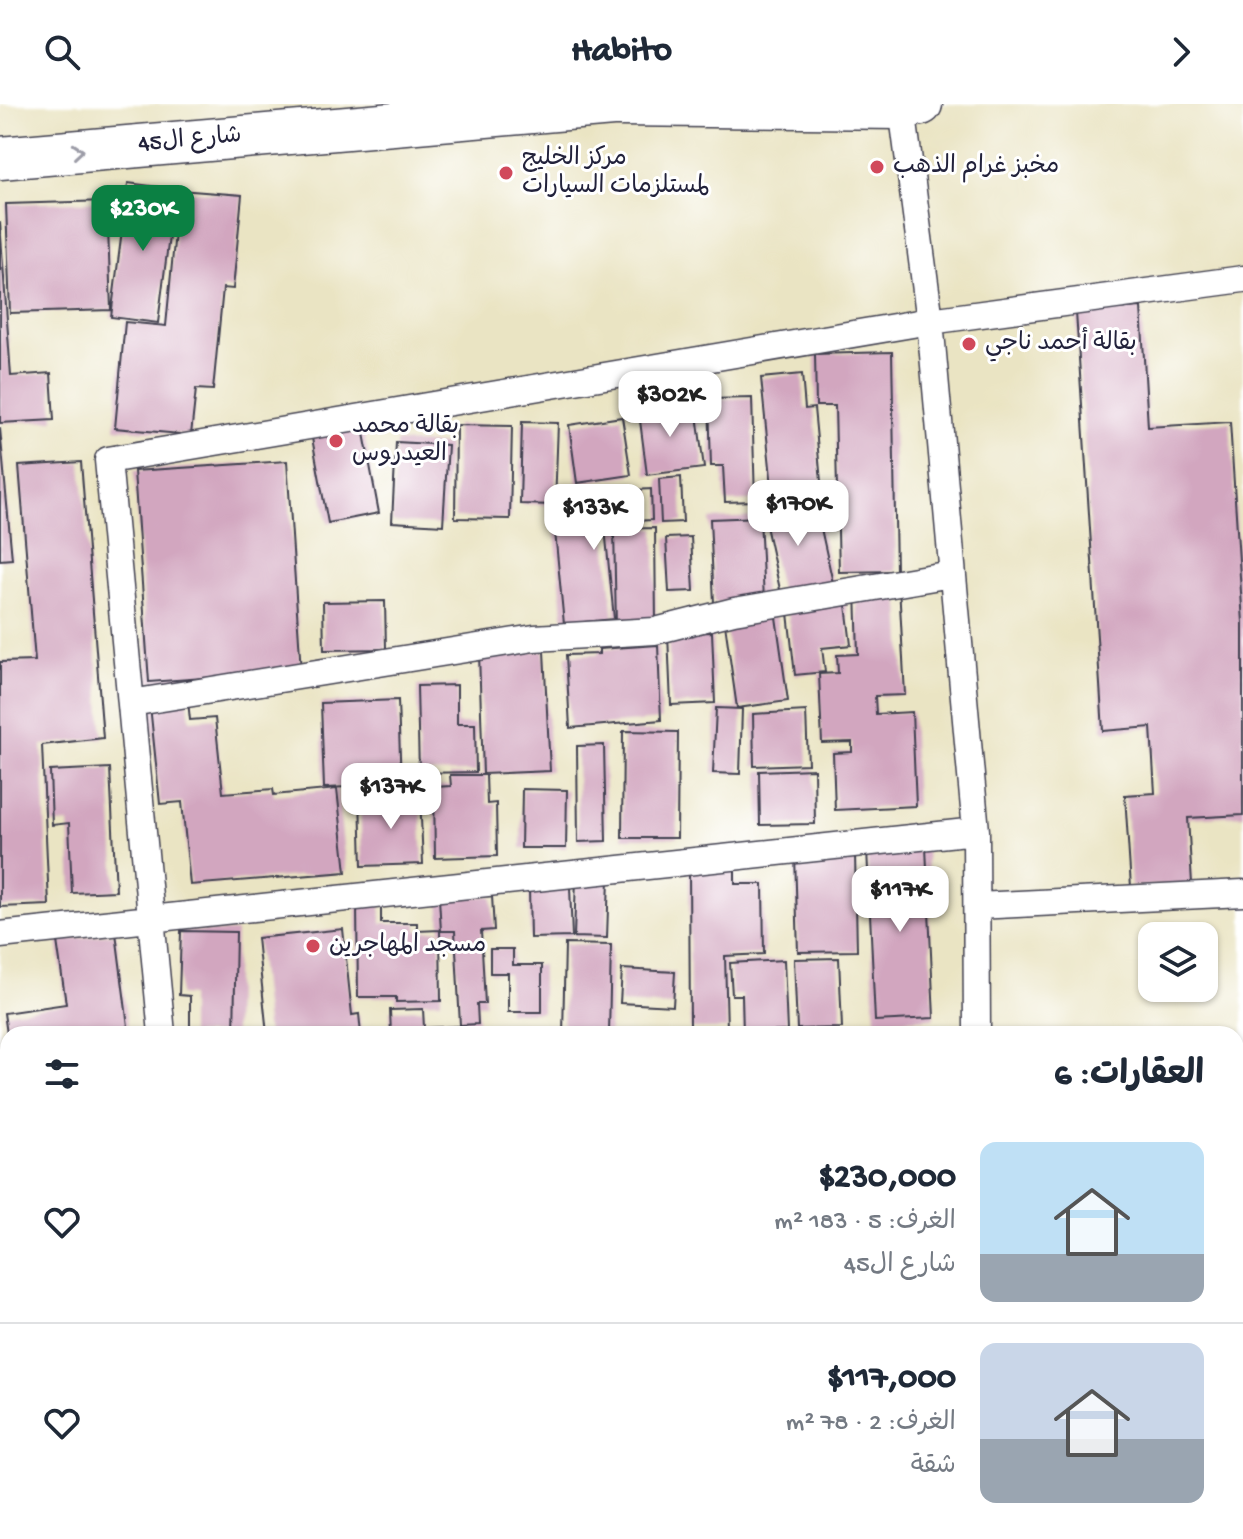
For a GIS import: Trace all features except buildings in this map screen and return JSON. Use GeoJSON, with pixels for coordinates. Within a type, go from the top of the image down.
{"type":"FeatureCollection","features":[{"type":"Feature","properties":{"kind":"main road","name":"شارع ال45"},"geometry":{"type":"LineString","coordinates":[[0,158],[621,104],[912,106]]}},
{"type":"Feature","properties":{"kind":"street"},"geometry":{"type":"LineString","coordinates":[[912,106],[976,831],[977,906],[970,1026]]}},
{"type":"Feature","properties":{"kind":"street"},"geometry":{"type":"LineString","coordinates":[[161,1026],[108,460],[930,321],[1243,279]]}},
{"type":"Feature","properties":{"kind":"street"},"geometry":{"type":"LineString","coordinates":[[131,703],[534,638],[655,631],[734,611],[951,574]]}},
{"type":"Feature","properties":{"kind":"street"},"geometry":{"type":"LineString","coordinates":[[0,935],[976,831]]}},
{"type":"Feature","properties":{"kind":"street"},"geometry":{"type":"LineString","coordinates":[[977,906],[1243,893]]}},
{"type":"Feature","properties":{"kind":"place","name":"مخبز غرام الذهب"},"geometry":{"type":"Point","coordinates":[877,167]}},
{"type":"Feature","properties":{"kind":"place","name":"مركز الخليج لمستلزمات السيارات"},"geometry":{"type":"Point","coordinates":[506,173]}},
{"type":"Feature","properties":{"kind":"place","name":"بقالة أحمد ناجي"},"geometry":{"type":"Point","coordinates":[969,344]}},
{"type":"Feature","properties":{"kind":"place","name":"بقالة محمد العيدروس"},"geometry":{"type":"Point","coordinates":[336,441]}},
{"type":"Feature","properties":{"kind":"place","name":"مسجد المهاجرين"},"geometry":{"type":"Point","coordinates":[313,946]}}]}
